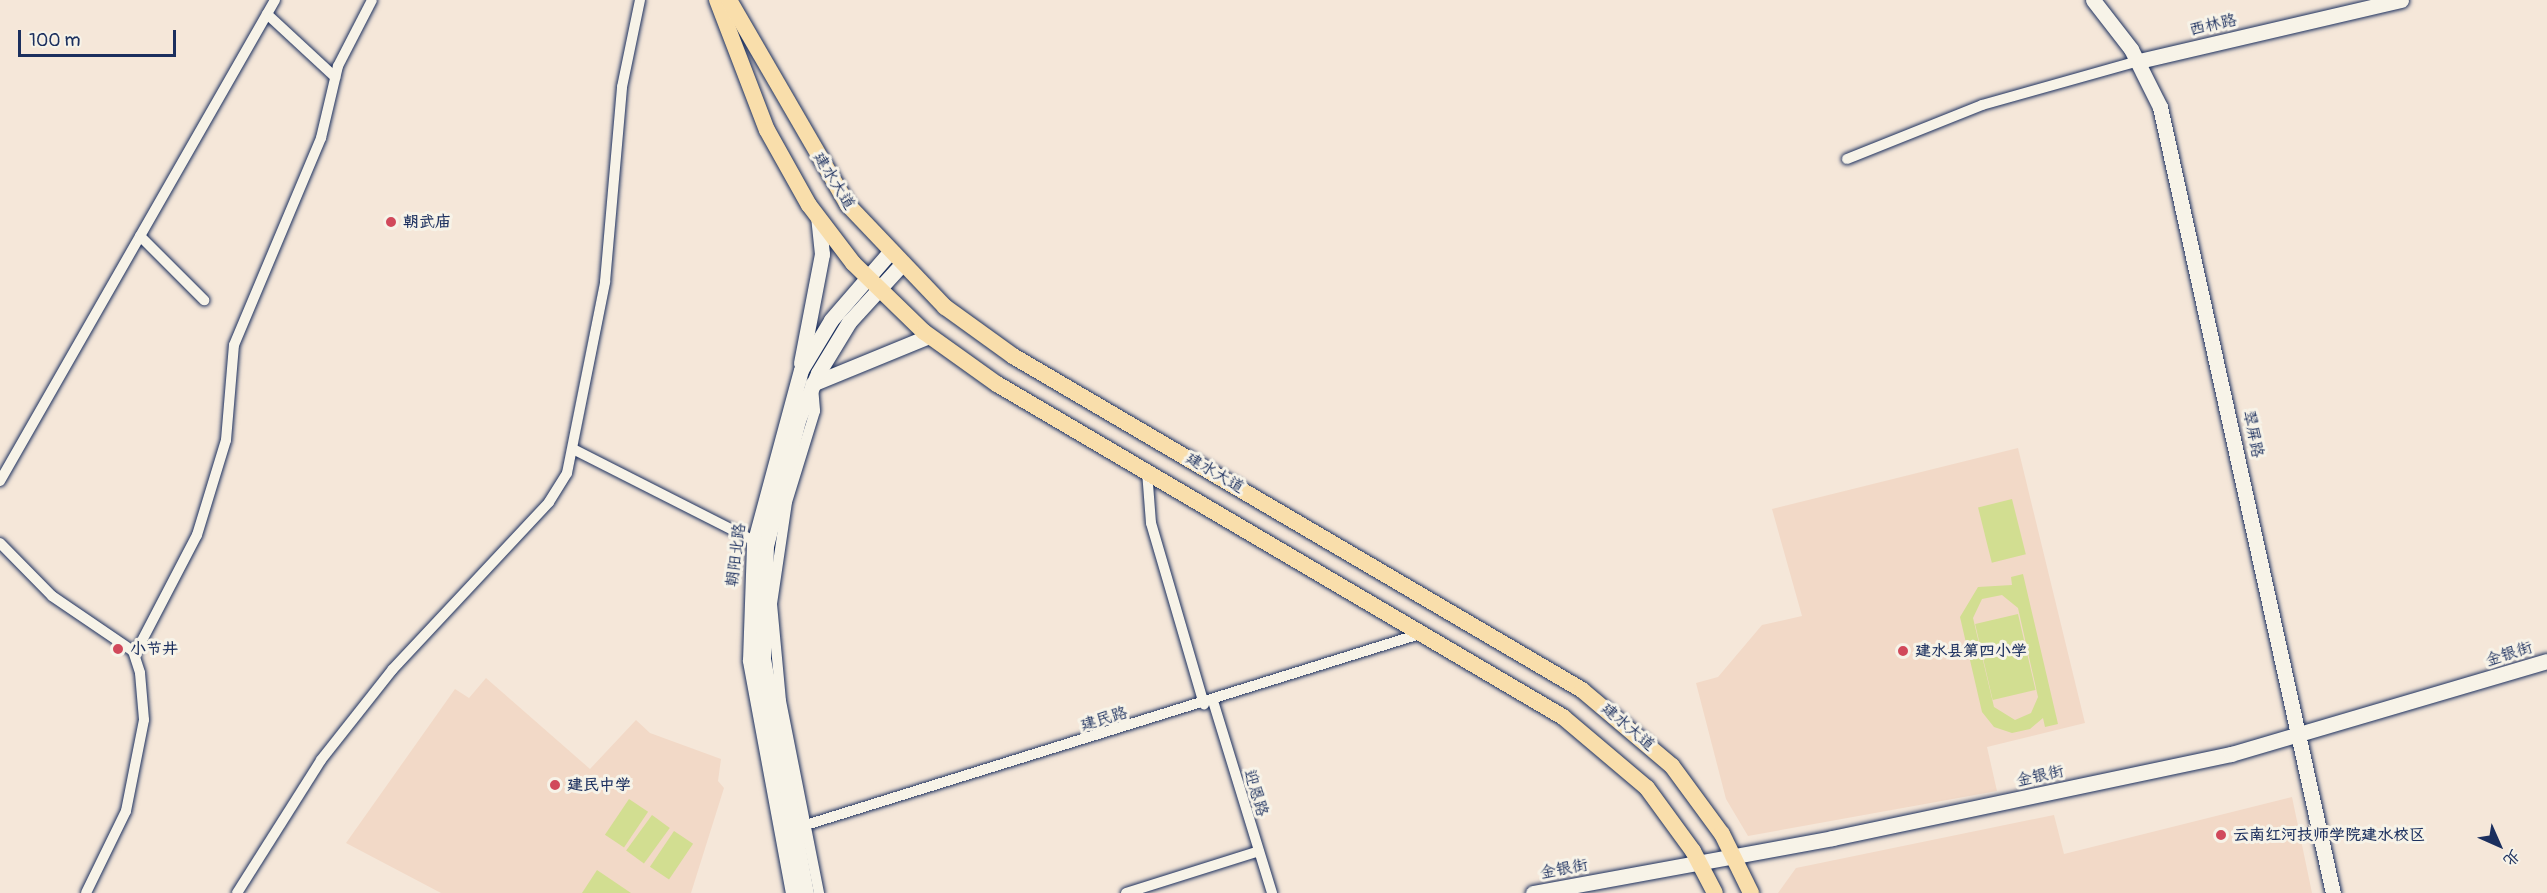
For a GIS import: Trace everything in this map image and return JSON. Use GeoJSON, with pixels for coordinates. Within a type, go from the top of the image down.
{"type":"FeatureCollection","features":[{"type":"Feature","properties":{"kind":"main road","name":"建水大道"},"geometry":{"type":"LineString","coordinates":[[717,0],[767,130],[818,218],[873,283],[929,336],[978,372],[1423,633],[1604,747],[1647,788],[1700,862],[1715,893]]}},
{"type":"Feature","properties":{"kind":"main road","name":"建水大道"},"geometry":{"type":"LineString","coordinates":[[729,0],[836,188],[895,259],[996,345],[1582,690],[1672,766],[1734,856],[1751,893]]}},
{"type":"Feature","properties":{"kind":"street"},"geometry":{"type":"LineString","coordinates":[[0,481],[275,0]]}},
{"type":"Feature","properties":{"kind":"street"},"geometry":{"type":"LineString","coordinates":[[86,893],[122,823],[138,762],[144,720],[135,654],[197,535],[216,481],[226,440],[234,345],[321,138],[335,77],[372,0]]}},
{"type":"Feature","properties":{"kind":"street"},"geometry":{"type":"LineString","coordinates":[[237,893],[321,760],[393,670],[549,502],[573,449],[605,282],[622,87],[640,0]]}},
{"type":"Feature","properties":{"kind":"street","name":"翠屏路"},"geometry":{"type":"LineString","coordinates":[[2093,0],[2139,61],[2160,107],[2193,238],[2333,893]]}},
{"type":"Feature","properties":{"kind":"street","name":"西林路"},"geometry":{"type":"LineString","coordinates":[[2139,61],[2401,0]]}},
{"type":"Feature","properties":{"kind":"street"},"geometry":{"type":"LineString","coordinates":[[267,14],[335,77]]}},
{"type":"Feature","properties":{"kind":"street"},"geometry":{"type":"LineString","coordinates":[[1847,159],[1982,105],[2139,61]]}},
{"type":"Feature","properties":{"kind":"street"},"geometry":{"type":"LineString","coordinates":[[801,370],[822,254],[818,218]]}},
{"type":"Feature","properties":{"kind":"street"},"geometry":{"type":"LineString","coordinates":[[140,236],[204,300]]}},
{"type":"Feature","properties":{"kind":"street","name":"朝阳北路"},"geometry":{"type":"LineString","coordinates":[[793,893],[750,660],[754,541],[801,370],[831,320],[873,283],[895,259]]}},
{"type":"Feature","properties":{"kind":"street","name":"朝阳北路"},"geometry":{"type":"LineString","coordinates":[[806,893],[800,827],[765,681],[761,587],[777,495],[812,384],[873,283]]}},
{"type":"Feature","properties":{"kind":"street"},"geometry":{"type":"LineString","coordinates":[[812,384],[929,336]]}},
{"type":"Feature","properties":{"kind":"street"},"geometry":{"type":"LineString","coordinates":[[573,449],[754,541]]}},
{"type":"Feature","properties":{"kind":"street","name":"迎恩路"},"geometry":{"type":"LineString","coordinates":[[1147,471],[1151,523],[1272,893]]}},
{"type":"Feature","properties":{"kind":"street"},"geometry":{"type":"LineString","coordinates":[[0,543],[51,596],[135,654]]}},
{"type":"Feature","properties":{"kind":"street","name":"建民路"},"geometry":{"type":"LineString","coordinates":[[800,827],[1208,703],[1423,633]]}},
{"type":"Feature","properties":{"kind":"street","name":"金银街"},"geometry":{"type":"LineString","coordinates":[[1533,893],[1734,856],[2299,737],[2547,661]]}},
{"type":"Feature","properties":{"kind":"street"},"geometry":{"type":"LineString","coordinates":[[800,827],[819,893]]}},
{"type":"Feature","properties":{"kind":"street"},"geometry":{"type":"LineString","coordinates":[[1126,893],[1259,851]]}},
{"type":"Feature","properties":{"kind":"shaded area","name":"建水县第四小学"},"geometry":{"type":"Polygon","coordinates":[[[2018,448],[2085,723],[1987,747],[1997,791],[1748,836],[1726,799],[1696,683],[1718,677],[1762,625],[1802,616],[1772,509],[2018,448]]]}},
{"type":"Feature","properties":{"kind":"shaded area","name":"建民中学"},"geometry":{"type":"Polygon","coordinates":[[[486,678],[590,769],[636,720],[650,733],[721,759],[718,781],[724,788],[691,893],[441,893],[346,843],[455,689],[469,698],[486,678]]]}},
{"type":"Feature","properties":{"kind":"shaded area","name":"云南红河技师学院建水校区"},"geometry":{"type":"Polygon","coordinates":[[[2292,797],[2312,893],[1778,893],[1796,868],[2054,815],[2064,854],[2292,797]]]}},
{"type":"Feature","properties":{"kind":"green space"},"geometry":{"type":"Polygon","coordinates":[[[2012,499],[2026,554],[1992,563],[1978,507],[2012,499]]]}},
{"type":"Feature","properties":{"kind":"green space"},"geometry":{"type":"Polygon","coordinates":[[[2023,574],[2058,724],[2045,727],[2043,718],[2030,729],[2012,733],[1994,727],[1982,712],[1960,617],[1978,587],[2012,585],[2011,577],[2023,574]],[[2002,595],[1982,599],[1973,618],[1994,707],[2015,720],[2031,713],[2038,697],[2018,608],[2002,595]]]}},
{"type":"Feature","properties":{"kind":"green space"},"geometry":{"type":"Polygon","coordinates":[[[2018,614],[2036,690],[1993,700],[1975,624],[2018,614]]]}},
{"type":"Feature","properties":{"kind":"green space"},"geometry":{"type":"Polygon","coordinates":[[[629,799],[648,812],[624,848],[605,835],[629,799]]]}},
{"type":"Feature","properties":{"kind":"green space"},"geometry":{"type":"Polygon","coordinates":[[[652,815],[670,828],[644,864],[626,851],[652,815]]]}},
{"type":"Feature","properties":{"kind":"green space"},"geometry":{"type":"Polygon","coordinates":[[[674,831],[693,844],[669,880],[650,867],[674,831]]]}},
{"type":"Feature","properties":{"kind":"green space"},"geometry":{"type":"Polygon","coordinates":[[[597,870],[631,893],[582,893],[597,870]]]}},
{"type":"Feature","properties":{"kind":"place","name":"朝武庙"},"geometry":{"type":"Point","coordinates":[391,222]}},
{"type":"Feature","properties":{"kind":"place","name":"小节井"},"geometry":{"type":"Point","coordinates":[118,649]}},
{"type":"Feature","properties":{"kind":"place","name":"建水县第四小学"},"geometry":{"type":"Point","coordinates":[1903,651]}},
{"type":"Feature","properties":{"kind":"place","name":"建民中学"},"geometry":{"type":"Point","coordinates":[555,785]}},
{"type":"Feature","properties":{"kind":"place","name":"云南红河技师学院建水校区"},"geometry":{"type":"Point","coordinates":[2221,835]}}]}
